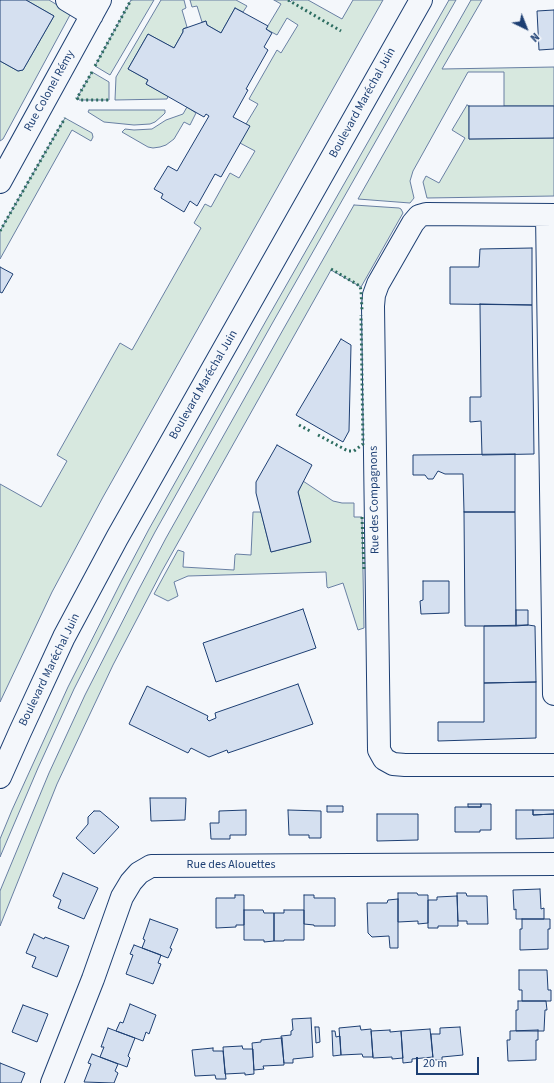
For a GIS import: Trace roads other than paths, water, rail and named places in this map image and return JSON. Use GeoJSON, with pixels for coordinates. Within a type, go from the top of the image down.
{"type":"FeatureCollection","features":[{"type":"Feature","properties":{"kind":"street","name":"Rue Colonel Rémy"},"geometry":{"type":"LineString","coordinates":[[3,172],[96,8],[66,0]]}},
{"type":"Feature","properties":{"kind":"street","name":"Boulevard Maréchal Juin"},"geometry":{"type":"LineString","coordinates":[[0,777],[64,638],[117,538],[421,0]]}},
{"type":"Feature","properties":{"kind":"street","name":"Rue des Compagnons"},"geometry":{"type":"LineString","coordinates":[[550,215],[426,214],[420,216],[413,223],[378,284],[374,295],[373,306],[379,750],[384,759],[393,764],[554,765]]}},
{"type":"Feature","properties":{"kind":"street"},"geometry":{"type":"LineString","coordinates":[[550,215],[554,694]]}},
{"type":"Feature","properties":{"kind":"street","name":"Rue des Alouettes"},"geometry":{"type":"LineString","coordinates":[[52,1083],[93,979],[122,897],[139,872],[151,866],[554,864]]}}]}
